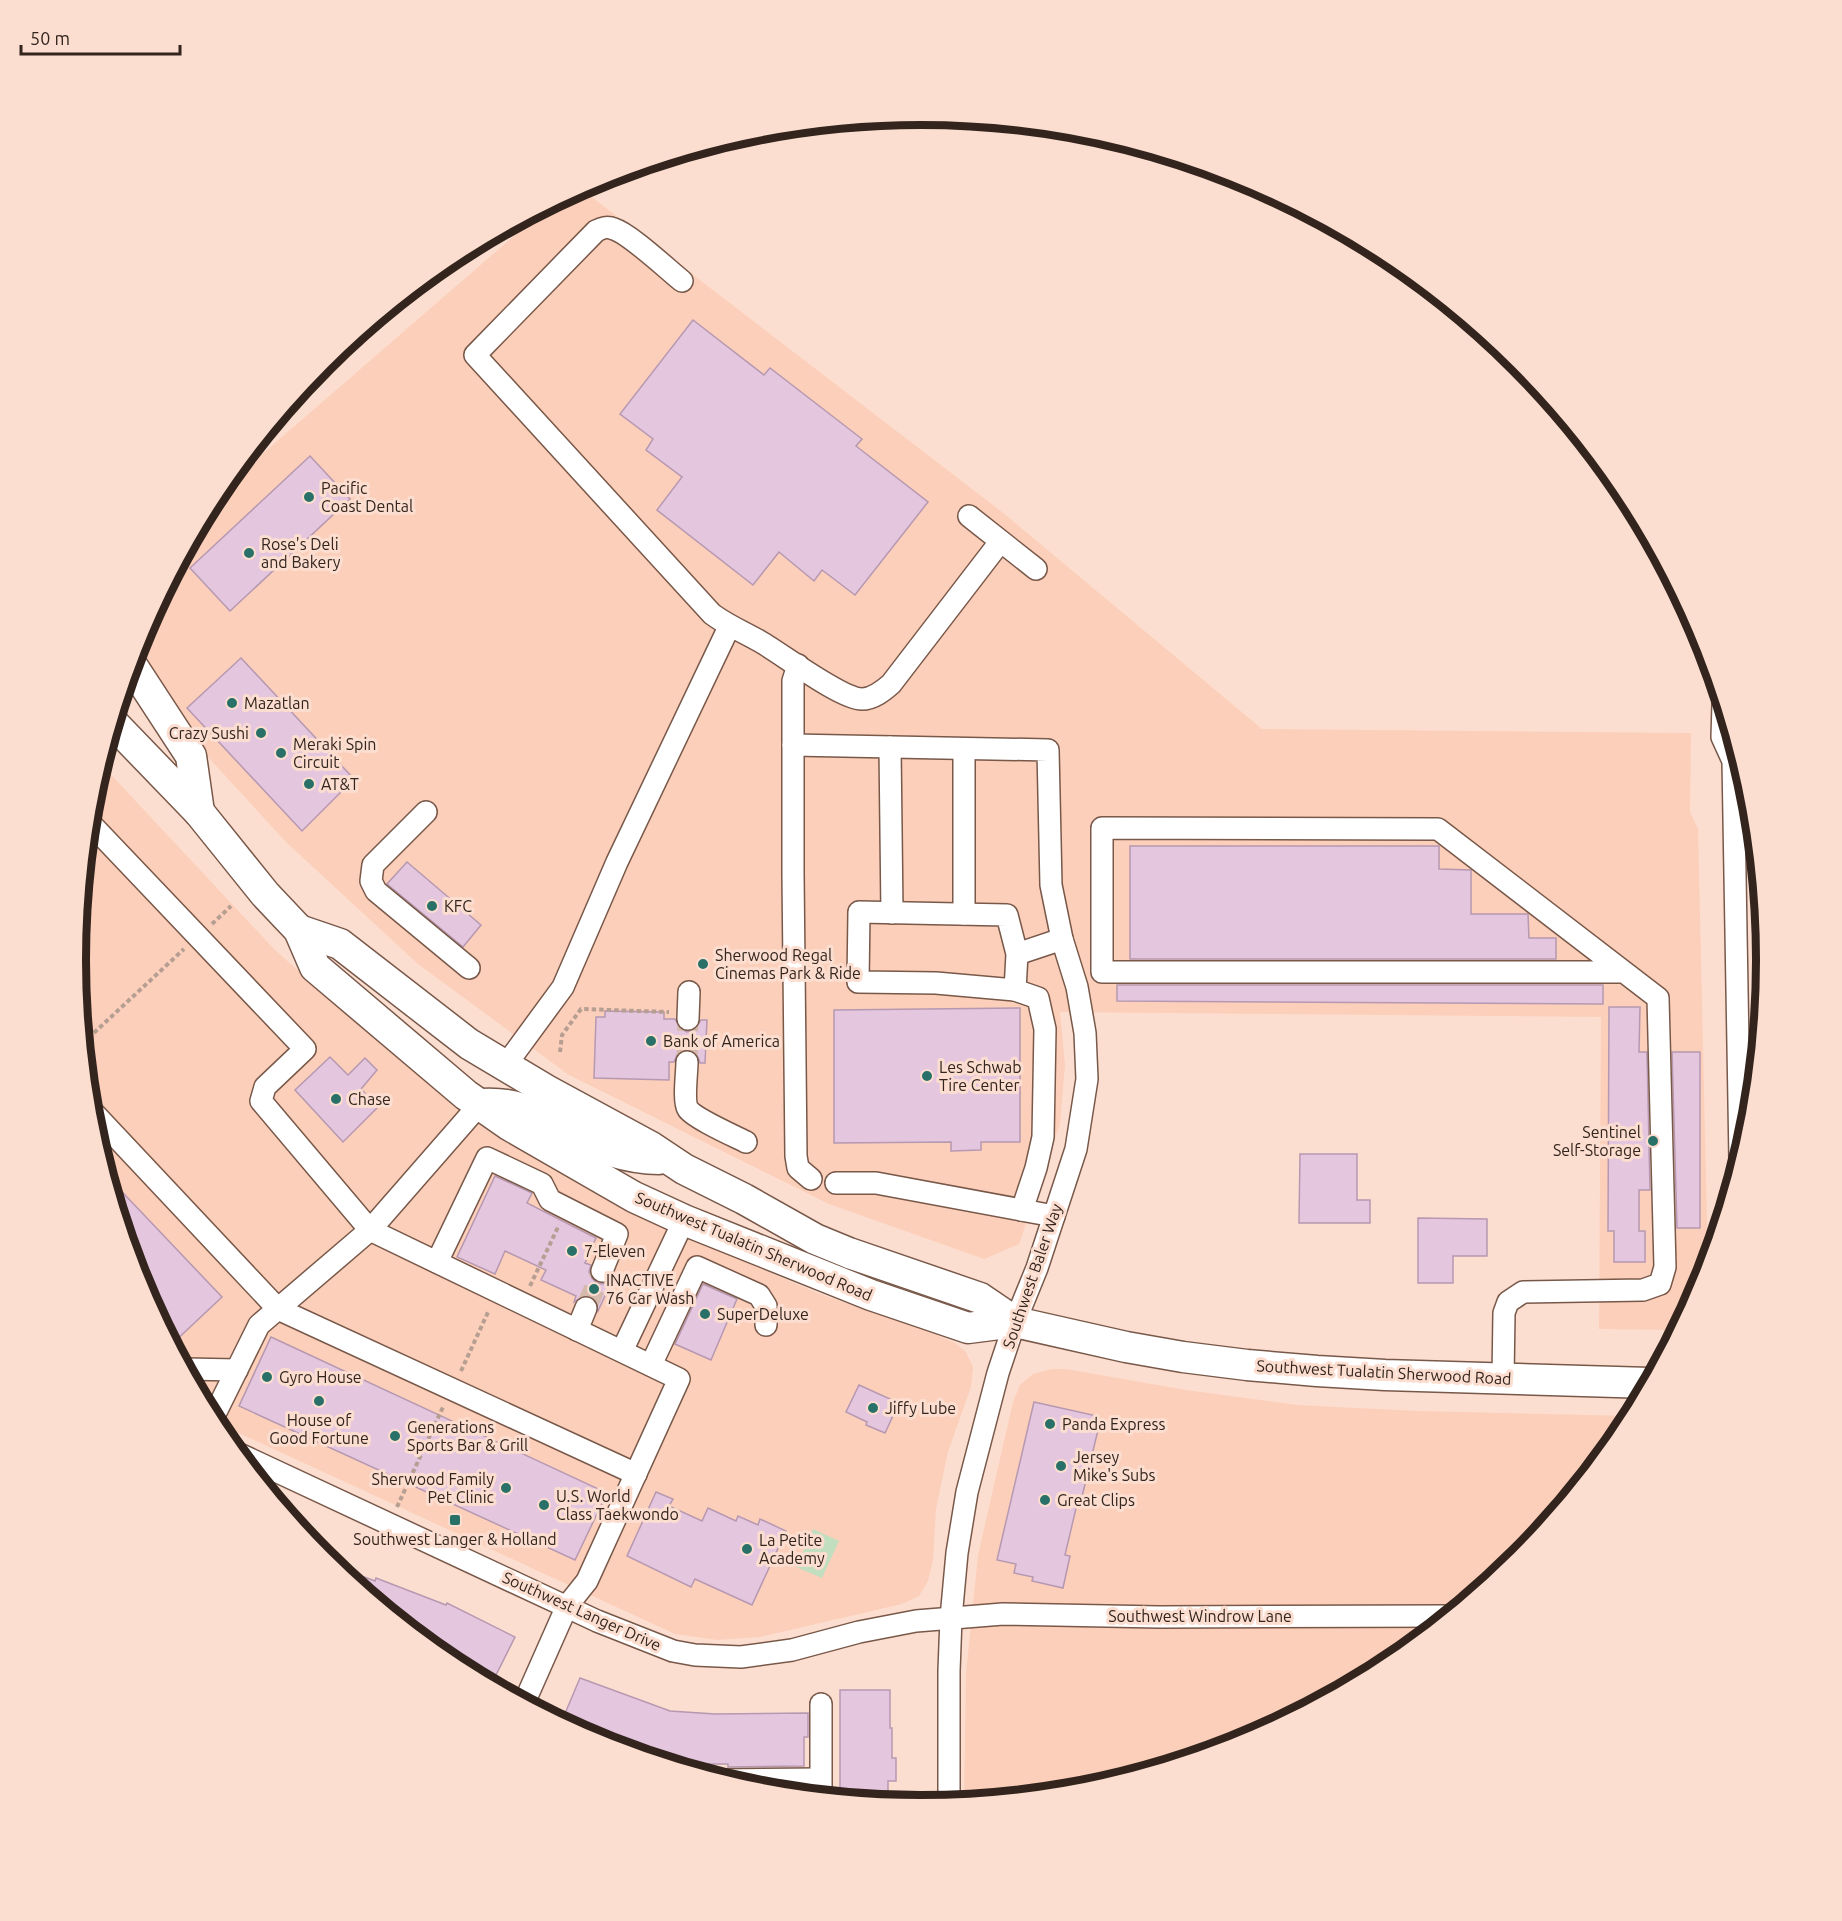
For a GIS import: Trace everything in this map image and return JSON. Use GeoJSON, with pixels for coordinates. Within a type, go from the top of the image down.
{"type":"FeatureCollection","features":[{"type":"Feature","properties":{"kind":"highway"},"geometry":{"type":"LineString","coordinates":[[137,673],[191,756],[199,812]]}},
{"type":"Feature","properties":{"kind":"highway","name":"Southwest Tualatin Sherwood Road"},"geometry":{"type":"LineString","coordinates":[[118,730],[199,812],[265,894],[299,930],[315,967],[460,1090],[509,1125],[634,1197],[684,1220],[871,1295],[968,1328],[1015,1322],[1126,1347],[1183,1357],[1328,1372],[1642,1383]]}},
{"type":"Feature","properties":{"kind":"highway","name":"Southwest Tualatin Sherwood Road"},"geometry":{"type":"LineString","coordinates":[[299,930],[340,944],[469,1044],[651,1147],[668,1159],[815,1239],[849,1253],[981,1298],[1015,1322]]}},
{"type":"Feature","properties":{"kind":"highway"},"geometry":{"type":"LineString","coordinates":[[480,1104],[502,1103],[525,1108],[570,1134],[608,1150],[638,1159],[668,1159]]}},
{"type":"Feature","properties":{"kind":"street"},"geometry":{"type":"LineString","coordinates":[[682,281],[616,229],[606,227],[596,231],[475,355],[712,614],[729,627],[760,641],[844,694],[862,699],[879,694],[891,684],[1000,542]]}},
{"type":"Feature","properties":{"kind":"street"},"geometry":{"type":"LineString","coordinates":[[969,516],[1036,569]]}},
{"type":"Feature","properties":{"kind":"street"},"geometry":{"type":"LineString","coordinates":[[505,1066],[563,987],[616,861],[729,627]]}},
{"type":"Feature","properties":{"kind":"street"},"geometry":{"type":"LineString","coordinates":[[798,665],[793,681],[796,1156],[798,1168],[810,1179]]}},
{"type":"Feature","properties":{"kind":"street"},"geometry":{"type":"LineString","coordinates":[[1722,726],[1722,736],[1728,746]]}},
{"type":"Feature","properties":{"kind":"street"},"geometry":{"type":"LineString","coordinates":[[793,745],[964,748],[964,914]]}},
{"type":"Feature","properties":{"kind":"street"},"geometry":{"type":"LineString","coordinates":[[890,747],[892,913]]}},
{"type":"Feature","properties":{"kind":"street","name":"Southwest Baler Way"},"geometry":{"type":"LineString","coordinates":[[949,1795],[951,1618],[957,1553],[967,1492],[998,1372],[1037,1268],[1076,1149],[1087,1079],[1085,1033],[1079,998],[1062,939],[1051,885],[1048,750],[964,748]]}},
{"type":"Feature","properties":{"kind":"street"},"geometry":{"type":"LineString","coordinates":[[1740,1122],[1742,809]]}},
{"type":"Feature","properties":{"kind":"street"},"geometry":{"type":"LineString","coordinates":[[426,812],[373,865],[371,881],[376,891],[469,968]]}},
{"type":"Feature","properties":{"kind":"street"},"geometry":{"type":"LineString","coordinates":[[1503,1378],[1504,1313],[1508,1302],[1523,1292],[1643,1290],[1660,1284],[1665,1267],[1658,998],[1438,829],[1102,828],[1102,972],[1624,972]]}},
{"type":"Feature","properties":{"kind":"street"},"geometry":{"type":"LineString","coordinates":[[97,830],[305,1049],[265,1087],[261,1101],[370,1230],[679,1379],[587,1581],[567,1606],[527,1697]]}},
{"type":"Feature","properties":{"kind":"street"},"geometry":{"type":"LineString","coordinates":[[1015,990],[1017,954],[1007,915],[859,912],[858,982],[936,983],[1015,990],[1038,998],[1045,1029],[1043,1137],[1036,1168],[1022,1210]]}},
{"type":"Feature","properties":{"kind":"street"},"geometry":{"type":"LineString","coordinates":[[1017,954],[1062,939]]}},
{"type":"Feature","properties":{"kind":"street"},"geometry":{"type":"LineString","coordinates":[[687,1062],[688,1109],[696,1116],[746,1142]]}},
{"type":"Feature","properties":{"kind":"street"},"geometry":{"type":"LineString","coordinates":[[217,1410],[259,1325],[370,1230],[480,1104]]}},
{"type":"Feature","properties":{"kind":"street"},"geometry":{"type":"LineString","coordinates":[[102,1122],[278,1310],[636,1474]]}},
{"type":"Feature","properties":{"kind":"street"},"geometry":{"type":"LineString","coordinates":[[437,1262],[488,1158],[542,1184],[550,1200],[617,1234],[602,1270]]}},
{"type":"Feature","properties":{"kind":"street"},"geometry":{"type":"LineString","coordinates":[[836,1183],[876,1183],[1054,1216]]}},
{"type":"Feature","properties":{"kind":"street"},"geometry":{"type":"LineString","coordinates":[[622,1351],[684,1220]]}},
{"type":"Feature","properties":{"kind":"street"},"geometry":{"type":"LineString","coordinates":[[651,1365],[698,1267],[759,1295],[766,1306],[766,1325]]}},
{"type":"Feature","properties":{"kind":"street"},"geometry":{"type":"LineString","coordinates":[[577,1330],[586,1308]]}},
{"type":"Feature","properties":{"kind":"street"},"geometry":{"type":"LineString","coordinates":[[192,1369],[237,1370]]}},
{"type":"Feature","properties":{"kind":"street","name":"Southwest Langer Drive"},"geometry":{"type":"LineString","coordinates":[[251,1459],[567,1606],[650,1643],[684,1653],[717,1657],[766,1655],[859,1632],[916,1621],[951,1618]]}},
{"type":"Feature","properties":{"kind":"street","name":"Southwest Windrow Lane"},"geometry":{"type":"LineString","coordinates":[[951,1618],[1003,1614],[1159,1617],[1439,1616]]}},
{"type":"Feature","properties":{"kind":"street"},"geometry":{"type":"LineString","coordinates":[[792,1786],[821,1788],[821,1704]]}},
{"type":"Feature","properties":{"kind":"path"},"geometry":{"type":"LineString","coordinates":[[89,1037],[231,906]]}},
{"type":"Feature","properties":{"kind":"path"},"geometry":{"type":"LineString","coordinates":[[560,1052],[562,1035],[581,1009],[689,1008]]}},
{"type":"Feature","properties":{"kind":"path"},"geometry":{"type":"LineString","coordinates":[[521,1303],[567,1209]]}},
{"type":"Feature","properties":{"kind":"path"},"geometry":{"type":"LineString","coordinates":[[389,1523],[492,1304]]}},
{"type":"Feature","properties":{"kind":"shaded area"},"geometry":{"type":"Polygon","coordinates":[[[588,195],[1002,512],[1262,729],[1691,733],[1690,812],[1698,829],[1707,1241],[1670,1330],[1599,1329],[1601,1017],[1060,1012],[1065,1065],[1060,1124],[1019,1244],[984,1259],[829,1204],[569,1075],[418,964],[286,842],[135,678],[149,641],[197,543],[247,468],[529,223],[588,195]]]}},
{"type":"Feature","properties":{"kind":"shaded area"},"geometry":{"type":"Polygon","coordinates":[[[108,771],[275,950],[352,1018],[537,1150],[718,1250],[820,1294],[937,1335],[955,1343],[966,1352],[973,1367],[971,1387],[948,1452],[936,1509],[933,1560],[928,1581],[919,1596],[902,1604],[760,1637],[717,1640],[675,1634],[228,1428],[226,1425],[197,1378],[149,1280],[114,1177],[102,1123],[87,1015],[86,961],[87,906],[93,851],[108,771]]]}},
{"type":"Feature","properties":{"kind":"shaded area"},"geometry":{"type":"Polygon","coordinates":[[[1052,1369],[1066,1369],[1186,1390],[1297,1405],[1418,1411],[1622,1416],[1584,1469],[1549,1511],[1472,1589],[1430,1623],[1339,1684],[1291,1710],[1241,1732],[1190,1752],[1137,1768],[1030,1789],[964,1794],[966,1673],[978,1555],[1013,1402],[1020,1385],[1033,1374],[1052,1369]]]}},
{"type":"Feature","properties":{"kind":"green space"},"geometry":{"type":"Polygon","coordinates":[[[813,1529],[839,1541],[822,1578],[796,1567],[813,1529]]]}},
{"type":"Feature","properties":{"kind":"building"},"geometry":{"type":"Polygon","coordinates":[[[693,320],[764,375],[770,368],[862,439],[856,446],[928,502],[855,595],[822,570],[814,581],[779,552],[753,585],[657,510],[682,477],[646,450],[653,439],[620,414],[693,320]]]}},
{"type":"Feature","properties":{"kind":"building","name":"Rose's Deli and Bakery"},"geometry":{"type":"Polygon","coordinates":[[[310,456],[350,499],[230,611],[190,568],[310,456]]]}},
{"type":"Feature","properties":{"kind":"building"},"geometry":{"type":"Polygon","coordinates":[[[241,658],[354,779],[302,831],[187,708],[241,658]]]}},
{"type":"Feature","properties":{"kind":"building"},"geometry":{"type":"Polygon","coordinates":[[[1130,846],[1439,846],[1439,869],[1471,870],[1471,914],[1528,914],[1529,938],[1556,938],[1556,959],[1130,959],[1130,846]]]}},
{"type":"Feature","properties":{"kind":"building","name":"KFC"},"geometry":{"type":"Polygon","coordinates":[[[407,862],[481,925],[463,947],[387,884],[407,862]]]}},
{"type":"Feature","properties":{"kind":"building"},"geometry":{"type":"Polygon","coordinates":[[[1117,985],[1603,985],[1603,1004],[1117,1001],[1117,985]]]}},
{"type":"Feature","properties":{"kind":"building"},"geometry":{"type":"Polygon","coordinates":[[[1609,1007],[1640,1007],[1639,1052],[1647,1052],[1650,1190],[1639,1190],[1639,1231],[1645,1231],[1645,1262],[1614,1262],[1614,1231],[1608,1231],[1609,1007]]]}},
{"type":"Feature","properties":{"kind":"building","name":"Les Schwab Tire Center"},"geometry":{"type":"Polygon","coordinates":[[[1020,1008],[1020,1142],[981,1142],[981,1150],[951,1151],[951,1142],[834,1143],[834,1010],[1020,1008]]]}},
{"type":"Feature","properties":{"kind":"building","name":"Bank of America"},"geometry":{"type":"Polygon","coordinates":[[[605,1011],[664,1012],[664,1019],[675,1019],[681,1029],[687,1032],[694,1030],[701,1020],[707,1020],[705,1063],[700,1063],[694,1052],[687,1049],[677,1055],[674,1062],[669,1062],[669,1080],[594,1078],[596,1017],[605,1017],[605,1011]]]}},
{"type":"Feature","properties":{"kind":"building"},"geometry":{"type":"Polygon","coordinates":[[[1672,1052],[1700,1052],[1700,1228],[1677,1228],[1672,1052]]]}},
{"type":"Feature","properties":{"kind":"building","name":"Chase"},"geometry":{"type":"Polygon","coordinates":[[[330,1057],[348,1075],[365,1058],[377,1070],[361,1089],[378,1107],[343,1142],[295,1090],[330,1057]]]}},
{"type":"Feature","properties":{"kind":"building"},"geometry":{"type":"Polygon","coordinates":[[[1300,1154],[1357,1154],[1357,1200],[1370,1200],[1370,1223],[1299,1223],[1300,1154]]]}},
{"type":"Feature","properties":{"kind":"building"},"geometry":{"type":"Polygon","coordinates":[[[495,1176],[532,1193],[527,1203],[596,1238],[585,1263],[591,1265],[589,1272],[597,1283],[603,1284],[614,1276],[598,1311],[596,1301],[591,1296],[584,1296],[574,1302],[576,1296],[541,1280],[546,1270],[505,1251],[495,1274],[457,1257],[495,1176]]]}},
{"type":"Feature","properties":{"kind":"building"},"geometry":{"type":"Polygon","coordinates":[[[117,1186],[222,1297],[177,1339],[149,1280],[117,1186]]]}},
{"type":"Feature","properties":{"kind":"building"},"geometry":{"type":"Polygon","coordinates":[[[1418,1218],[1487,1219],[1487,1256],[1453,1256],[1453,1283],[1418,1283],[1418,1218]]]}},
{"type":"Feature","properties":{"kind":"building","name":"SuperDeluxe"},"geometry":{"type":"Polygon","coordinates":[[[703,1284],[737,1299],[711,1360],[675,1344],[703,1284]]]}},
{"type":"Feature","properties":{"kind":"building"},"geometry":{"type":"Polygon","coordinates":[[[271,1337],[607,1493],[575,1560],[239,1406],[271,1337]]]}},
{"type":"Feature","properties":{"kind":"building","name":"Jiffy Lube"},"geometry":{"type":"Polygon","coordinates":[[[859,1385],[899,1403],[885,1433],[866,1425],[867,1422],[846,1412],[859,1385]]]}},
{"type":"Feature","properties":{"kind":"building"},"geometry":{"type":"Polygon","coordinates":[[[1034,1402],[1097,1416],[1094,1429],[1098,1430],[1065,1555],[1070,1556],[1063,1588],[1032,1581],[1033,1577],[1014,1573],[1016,1564],[997,1560],[1034,1402]]]}},
{"type":"Feature","properties":{"kind":"building"},"geometry":{"type":"Polygon","coordinates":[[[656,1492],[673,1499],[669,1506],[702,1521],[708,1508],[736,1521],[738,1516],[758,1525],[760,1519],[786,1531],[752,1605],[695,1579],[691,1587],[627,1556],[656,1492]]]}},
{"type":"Feature","properties":{"kind":"building"},"geometry":{"type":"Polygon","coordinates":[[[353,1573],[375,1581],[376,1578],[446,1605],[447,1603],[515,1637],[496,1675],[457,1655],[412,1623],[353,1573]]]}},
{"type":"Feature","properties":{"kind":"building"},"geometry":{"type":"Polygon","coordinates":[[[580,1678],[670,1711],[715,1714],[808,1713],[808,1737],[804,1737],[804,1766],[728,1767],[728,1764],[692,1764],[652,1752],[564,1716],[580,1678]]]}},
{"type":"Feature","properties":{"kind":"building"},"geometry":{"type":"Polygon","coordinates":[[[840,1690],[890,1690],[890,1728],[892,1728],[892,1758],[896,1758],[896,1781],[888,1781],[888,1795],[840,1792],[840,1690]]]}},
{"type":"Feature","properties":{"kind":"tunnel"},"geometry":{"type":"LineString","coordinates":[[687,1062],[688,1019]]}},
{"type":"Feature","properties":{"kind":"tunnel"},"geometry":{"type":"LineString","coordinates":[[586,1308],[602,1271]]}},
{"type":"Feature","properties":{"kind":"place","name":"Pacific Coast Dental"},"geometry":{"type":"Point","coordinates":[309,497]}},
{"type":"Feature","properties":{"kind":"place","name":"Rose's Deli and Bakery"},"geometry":{"type":"Point","coordinates":[249,553]}},
{"type":"Feature","properties":{"kind":"place","name":"Mazatlan"},"geometry":{"type":"Point","coordinates":[232,703]}},
{"type":"Feature","properties":{"kind":"place","name":"Crazy Sushi"},"geometry":{"type":"Point","coordinates":[261,733]}},
{"type":"Feature","properties":{"kind":"place","name":"Meraki Spin Circuit"},"geometry":{"type":"Point","coordinates":[281,753]}},
{"type":"Feature","properties":{"kind":"place","name":"AT&T"},"geometry":{"type":"Point","coordinates":[309,784]}},
{"type":"Feature","properties":{"kind":"place","name":"KFC"},"geometry":{"type":"Point","coordinates":[432,906]}},
{"type":"Feature","properties":{"kind":"place","name":"Sherwood Regal Cinemas Park & Ride"},"geometry":{"type":"Point","coordinates":[703,964]}},
{"type":"Feature","properties":{"kind":"place","name":"Bank of America"},"geometry":{"type":"Point","coordinates":[651,1041]}},
{"type":"Feature","properties":{"kind":"place","name":"Les Schwab Tire Center"},"geometry":{"type":"Point","coordinates":[927,1076]}},
{"type":"Feature","properties":{"kind":"place","name":"Chase"},"geometry":{"type":"Point","coordinates":[336,1099]}},
{"type":"Feature","properties":{"kind":"place","name":"Sentinel Self-Storage"},"geometry":{"type":"Point","coordinates":[1653,1141]}},
{"type":"Feature","properties":{"kind":"place","name":"7-Eleven"},"geometry":{"type":"Point","coordinates":[572,1251]}},
{"type":"Feature","properties":{"kind":"place","name":"INACTIVE 76 Car Wash"},"geometry":{"type":"Point","coordinates":[594,1289]}},
{"type":"Feature","properties":{"kind":"place","name":"SuperDeluxe"},"geometry":{"type":"Point","coordinates":[705,1314]}},
{"type":"Feature","properties":{"kind":"place","name":"Gyro House"},"geometry":{"type":"Point","coordinates":[267,1377]}},
{"type":"Feature","properties":{"kind":"place","name":"House of Good Fortune"},"geometry":{"type":"Point","coordinates":[319,1401]}},
{"type":"Feature","properties":{"kind":"place","name":"Jiffy Lube"},"geometry":{"type":"Point","coordinates":[873,1408]}},
{"type":"Feature","properties":{"kind":"place","name":"Panda Express"},"geometry":{"type":"Point","coordinates":[1050,1424]}},
{"type":"Feature","properties":{"kind":"place","name":"Generations Sports Bar & Grill"},"geometry":{"type":"Point","coordinates":[395,1436]}},
{"type":"Feature","properties":{"kind":"place","name":"Jersey Mike's Subs"},"geometry":{"type":"Point","coordinates":[1061,1466]}},
{"type":"Feature","properties":{"kind":"place","name":"Sherwood Family Pet Clinic"},"geometry":{"type":"Point","coordinates":[506,1488]}},
{"type":"Feature","properties":{"kind":"place","name":"Great Clips"},"geometry":{"type":"Point","coordinates":[1045,1500]}},
{"type":"Feature","properties":{"kind":"place","name":"U.S. World Class Taekwondo"},"geometry":{"type":"Point","coordinates":[544,1505]}},
{"type":"Feature","properties":{"kind":"place","name":"Southwest Langer & Holland"},"geometry":{"type":"Point","coordinates":[455,1520]}},
{"type":"Feature","properties":{"kind":"place","name":"La Petite Academy"},"geometry":{"type":"Point","coordinates":[747,1549]}}]}
